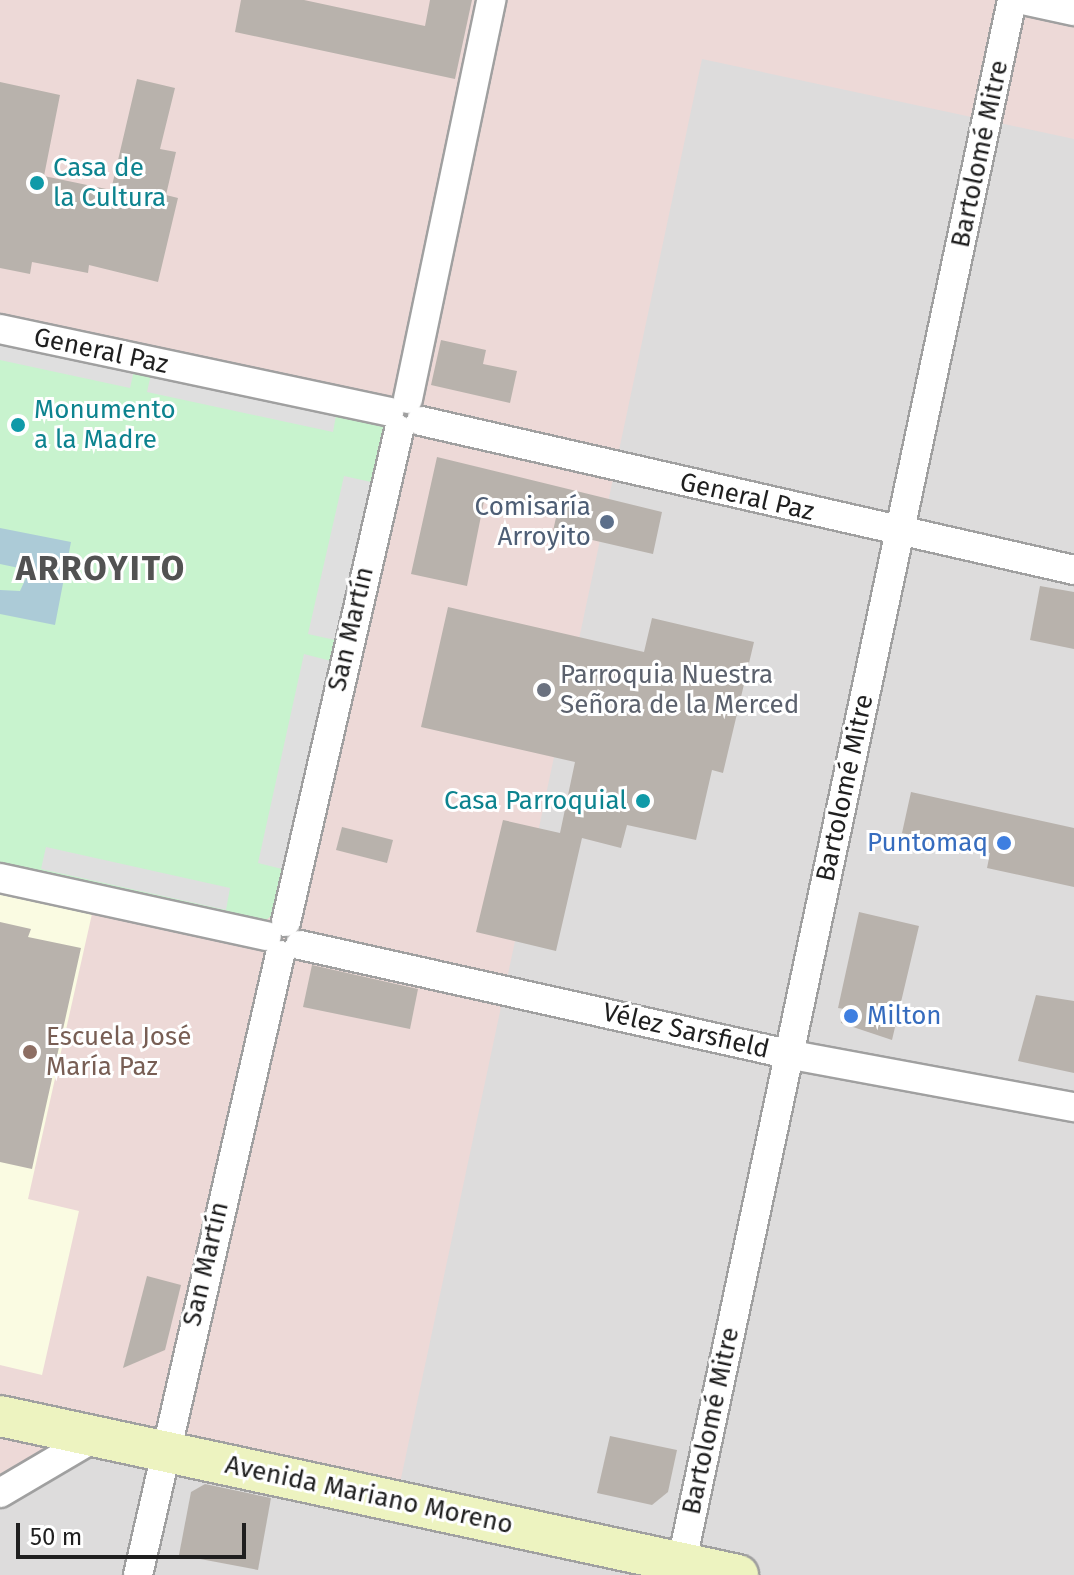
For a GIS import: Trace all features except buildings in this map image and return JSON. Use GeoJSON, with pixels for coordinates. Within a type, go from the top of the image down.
{"type":"FeatureCollection","features":[{"type":"Feature","properties":{"kind":"main road","name":"Avenida Mariano Moreno"},"geometry":{"type":"LineString","coordinates":[[0,1416],[680,1569],[738,1575]]}},
{"type":"Feature","properties":{"kind":"street","name":"San Martín"},"geometry":{"type":"LineString","coordinates":[[138,1575],[162,1450],[404,416],[491,0]]}},
{"type":"Feature","properties":{"kind":"street","name":"Bartolomé Mitre"},"geometry":{"type":"LineString","coordinates":[[680,1569],[787,1054],[902,532],[1012,0]]}},
{"type":"Feature","properties":{"kind":"street"},"geometry":{"type":"LineString","coordinates":[[1023,0],[1074,11]]}},
{"type":"Feature","properties":{"kind":"street","name":"General Paz"},"geometry":{"type":"LineString","coordinates":[[0,329],[404,416],[1074,570]]}},
{"type":"Feature","properties":{"kind":"street","name":"Vélez Sarsfield"},"geometry":{"type":"LineString","coordinates":[[0,878],[787,1054],[1074,1107]]}},
{"type":"Feature","properties":{"kind":"street"},"geometry":{"type":"LineString","coordinates":[[0,1493],[95,1437]]}},
{"type":"Feature","properties":{"kind":"shaded area"},"geometry":{"type":"Polygon","coordinates":[[[0,0],[1074,0],[1074,1575],[0,1575],[0,0]]]}},
{"type":"Feature","properties":{"kind":"shaded area"},"geometry":{"type":"Polygon","coordinates":[[[0,0],[1074,0],[1074,139],[702,59],[399,1488],[101,1416],[0,1478],[0,0]]]}},
{"type":"Feature","properties":{"kind":"shaded area"},"geometry":{"type":"Polygon","coordinates":[[[0,336],[135,366],[130,388],[0,360],[0,336]]]}},
{"type":"Feature","properties":{"kind":"shaded area"},"geometry":{"type":"Polygon","coordinates":[[[152,370],[337,410],[333,432],[147,392],[152,370]]]}},
{"type":"Feature","properties":{"kind":"shaded area"},"geometry":{"type":"Polygon","coordinates":[[[344,476],[371,482],[335,640],[308,634],[344,476]]]}},
{"type":"Feature","properties":{"kind":"shaded area"},"geometry":{"type":"Polygon","coordinates":[[[304,654],[331,661],[286,870],[258,863],[304,654]]]}},
{"type":"Feature","properties":{"kind":"shaded area"},"geometry":{"type":"Polygon","coordinates":[[[46,847],[230,888],[226,910],[41,869],[46,847]]]}},
{"type":"Feature","properties":{"kind":"shaded area","name":"Escuela José María Paz"},"geometry":{"type":"Polygon","coordinates":[[[0,883],[94,905],[28,1199],[79,1211],[42,1375],[0,1365],[0,883]]]}},
{"type":"Feature","properties":{"kind":"green space"},"geometry":{"type":"Polygon","coordinates":[[[0,337],[382,418],[389,433],[277,912],[263,922],[0,866],[0,337]]]}},
{"type":"Feature","properties":{"kind":"water"},"geometry":{"type":"Polygon","coordinates":[[[0,528],[71,542],[55,625],[0,614],[0,590],[20,591],[26,578],[19,568],[0,564],[0,528]]]}},
{"type":"Feature","properties":{"kind":"place","name":"Casa de la Cultura"},"geometry":{"type":"Point","coordinates":[37,183]}},
{"type":"Feature","properties":{"kind":"place","name":"Monumento a la Madre"},"geometry":{"type":"Point","coordinates":[18,425]}},
{"type":"Feature","properties":{"kind":"place","name":"Comisaría Arroyito"},"geometry":{"type":"Point","coordinates":[607,522]}},
{"type":"Feature","properties":{"kind":"place","name":"Parroquia Nuestra Señora de la Merced"},"geometry":{"type":"Point","coordinates":[544,690]}},
{"type":"Feature","properties":{"kind":"place","name":"Casa Parroquial"},"geometry":{"type":"Point","coordinates":[643,801]}},
{"type":"Feature","properties":{"kind":"place","name":"Puntomaq"},"geometry":{"type":"Point","coordinates":[1004,843]}},
{"type":"Feature","properties":{"kind":"place","name":"Milton"},"geometry":{"type":"Point","coordinates":[851,1016]}},
{"type":"Feature","properties":{"kind":"place","name":"Escuela José María Paz"},"geometry":{"type":"Point","coordinates":[30,1052]}},
{"type":"Feature","properties":{"kind":"district","name":"ARROYITO"},"geometry":{"type":"Point","coordinates":[101,569]}}]}
